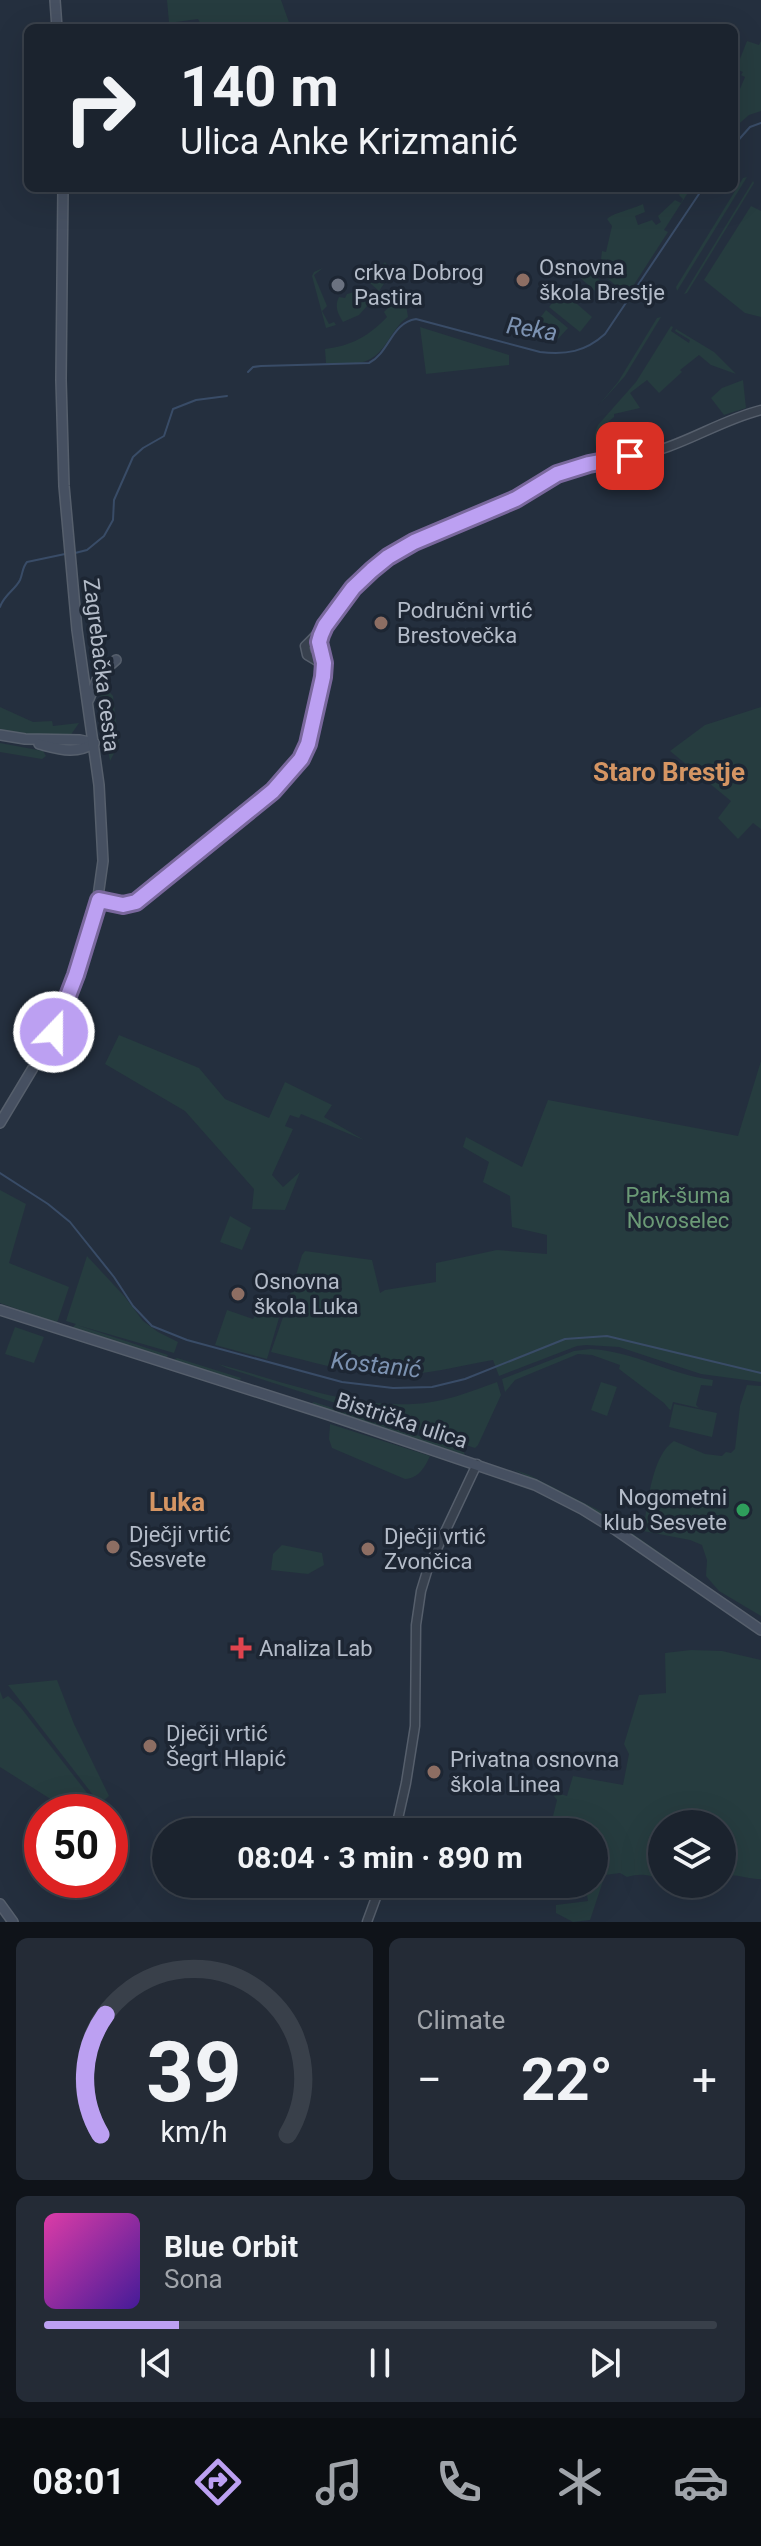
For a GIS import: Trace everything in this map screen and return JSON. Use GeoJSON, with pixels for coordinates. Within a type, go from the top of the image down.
{"type":"FeatureCollection","features":[{"type":"Feature","properties":{"kind":"main road"},"geometry":{"type":"LineString","coordinates":[[55,0],[57,24]]}},
{"type":"Feature","properties":{"kind":"main road","name":"Zagrebačka cesta"},"geometry":{"type":"LineString","coordinates":[[0,1123],[60,1019],[93,924],[99,900],[104,849],[97,766],[77,630],[64,486],[61,380],[63,192]]}},
{"type":"Feature","properties":{"kind":"main road"},"geometry":{"type":"LineString","coordinates":[[70,745],[81,731],[99,675],[116,660]]}},
{"type":"Feature","properties":{"kind":"main road"},"geometry":{"type":"LineString","coordinates":[[0,735],[70,745],[94,743]]}},
{"type":"Feature","properties":{"kind":"main road"},"geometry":{"type":"LineString","coordinates":[[70,745],[97,766]]}},
{"type":"Feature","properties":{"kind":"main road","name":"Bistrička ulica"},"geometry":{"type":"LineString","coordinates":[[0,1310],[535,1485],[582,1509],[761,1630]]}},
{"type":"Feature","properties":{"kind":"main road"},"geometry":{"type":"LineString","coordinates":[[0,1904],[13,1922]]}},
{"type":"Feature","properties":{"kind":"street"},"geometry":{"type":"LineString","coordinates":[[311,657],[316,657],[325,626],[363,579],[388,557],[414,542],[516,499],[569,470],[655,452],[731,418],[761,410]]}},
{"type":"Feature","properties":{"kind":"street"},"geometry":{"type":"LineString","coordinates":[[317,646],[304,648],[305,653],[324,668]]}},
{"type":"Feature","properties":{"kind":"street"},"geometry":{"type":"LineString","coordinates":[[99,900],[123,905],[136,902],[283,781],[306,751],[324,668],[317,646]]}},
{"type":"Feature","properties":{"kind":"street"},"geometry":{"type":"LineString","coordinates":[[398,1818],[415,1726],[416,1625],[421,1591],[428,1568],[477,1464]]}},
{"type":"Feature","properties":{"kind":"street"},"geometry":{"type":"LineString","coordinates":[[367,1922],[376,1898]]}},
{"type":"Feature","properties":{"kind":"green space"},"geometry":{"type":"Polygon","coordinates":[[[167,0],[281,0],[290,24],[201,24],[198,19],[169,23],[167,0]]]}},
{"type":"Feature","properties":{"kind":"green space"},"geometry":{"type":"Polygon","coordinates":[[[747,41],[759,45],[761,41],[761,111],[749,115],[738,125],[738,94],[745,77],[738,70],[747,41]]]}},
{"type":"Feature","properties":{"kind":"green space"},"geometry":{"type":"Polygon","coordinates":[[[753,181],[687,293],[684,294],[753,181]]]}},
{"type":"Feature","properties":{"kind":"green space"},"geometry":{"type":"Polygon","coordinates":[[[688,192],[664,230],[668,232],[626,297],[614,290],[614,284],[598,270],[611,277],[615,270],[601,259],[602,251],[606,252],[612,226],[607,219],[643,204],[645,212],[635,216],[638,225],[652,220],[656,225],[661,222],[658,216],[675,200],[681,203],[683,199],[679,195],[688,192]]]}},
{"type":"Feature","properties":{"kind":"green space"},"geometry":{"type":"Polygon","coordinates":[[[734,192],[738,192],[677,291],[676,287],[734,192]]]}},
{"type":"Feature","properties":{"kind":"green space"},"geometry":{"type":"Polygon","coordinates":[[[751,206],[761,211],[761,317],[745,313],[704,280],[751,206]]]}},
{"type":"Feature","properties":{"kind":"green space"},"geometry":{"type":"Polygon","coordinates":[[[385,262],[392,272],[379,291],[362,276],[375,274],[385,262]]]}},
{"type":"Feature","properties":{"kind":"green space"},"geometry":{"type":"Polygon","coordinates":[[[584,267],[602,282],[595,291],[577,275],[584,267]]]}},
{"type":"Feature","properties":{"kind":"green space"},"geometry":{"type":"Polygon","coordinates":[[[323,268],[314,275],[327,306],[322,311],[329,324],[334,322],[336,325],[326,328],[312,276],[323,268]]]}},
{"type":"Feature","properties":{"kind":"green space"},"geometry":{"type":"Polygon","coordinates":[[[357,287],[374,298],[359,315],[343,322],[337,310],[339,297],[345,298],[357,287]]]}},
{"type":"Feature","properties":{"kind":"green space"},"geometry":{"type":"Polygon","coordinates":[[[562,291],[592,317],[580,332],[549,307],[562,291]]]}},
{"type":"Feature","properties":{"kind":"green space"},"geometry":{"type":"Polygon","coordinates":[[[400,296],[405,298],[408,317],[378,353],[364,362],[326,363],[325,349],[351,343],[366,335],[387,317],[384,312],[400,296]]]}},
{"type":"Feature","properties":{"kind":"green space"},"geometry":{"type":"Polygon","coordinates":[[[546,310],[568,328],[558,339],[537,322],[546,310]]]}},
{"type":"Feature","properties":{"kind":"green space"},"geometry":{"type":"Polygon","coordinates":[[[661,317],[625,376],[598,406],[618,382],[657,318],[661,317]]]}},
{"type":"Feature","properties":{"kind":"green space"},"geometry":{"type":"Polygon","coordinates":[[[671,326],[671,331],[689,343],[690,340],[676,329],[714,352],[736,374],[711,365],[699,355],[659,393],[647,380],[630,393],[640,408],[614,414],[597,431],[602,456],[595,441],[598,425],[636,382],[671,326]]]}},
{"type":"Feature","properties":{"kind":"green space"},"geometry":{"type":"Polygon","coordinates":[[[420,327],[509,355],[509,365],[426,374],[420,327]]]}},
{"type":"Feature","properties":{"kind":"green space"},"geometry":{"type":"Polygon","coordinates":[[[743,380],[746,408],[724,415],[711,398],[722,388],[743,380]]]}},
{"type":"Feature","properties":{"kind":"green space"},"geometry":{"type":"Polygon","coordinates":[[[100,682],[113,696],[119,744],[110,761],[101,714],[100,682]]]}},
{"type":"Feature","properties":{"kind":"green space"},"geometry":{"type":"Polygon","coordinates":[[[0,707],[33,722],[52,721],[53,726],[79,723],[70,736],[40,736],[0,730],[0,707]]]}},
{"type":"Feature","properties":{"kind":"green space"},"geometry":{"type":"Polygon","coordinates":[[[761,707],[761,829],[753,823],[738,839],[718,818],[731,801],[670,751],[705,725],[761,707]]]}},
{"type":"Feature","properties":{"kind":"green space"},"geometry":{"type":"Polygon","coordinates":[[[0,743],[43,751],[46,756],[42,759],[0,752],[0,743]]]}},
{"type":"Feature","properties":{"kind":"green space"},"geometry":{"type":"Polygon","coordinates":[[[119,1035],[199,1068],[225,1099],[269,1118],[285,1082],[332,1105],[324,1117],[364,1140],[301,1114],[299,1118],[290,1115],[285,1126],[293,1129],[272,1175],[283,1187],[300,1172],[285,1210],[252,1209],[254,1189],[185,1111],[105,1064],[119,1035]]]}},
{"type":"Feature","properties":{"kind":"green space","name":"Park-šuma Novoselec"},"geometry":{"type":"Polygon","coordinates":[[[761,1061],[761,1382],[701,1374],[619,1347],[577,1346],[499,1376],[493,1360],[427,1372],[388,1375],[343,1369],[271,1352],[283,1317],[296,1316],[297,1305],[290,1295],[305,1251],[372,1260],[380,1293],[436,1282],[436,1263],[497,1250],[547,1254],[547,1235],[512,1227],[510,1196],[483,1182],[489,1162],[463,1147],[466,1137],[522,1167],[548,1100],[738,1136],[761,1061]]]}},
{"type":"Feature","properties":{"kind":"green space"},"geometry":{"type":"Polygon","coordinates":[[[0,1190],[26,1204],[9,1263],[69,1287],[57,1323],[0,1303],[0,1190]]]}},
{"type":"Feature","properties":{"kind":"green space"},"geometry":{"type":"Polygon","coordinates":[[[230,1216],[251,1228],[242,1250],[220,1242],[230,1216]]]}},
{"type":"Feature","properties":{"kind":"green space"},"geometry":{"type":"Polygon","coordinates":[[[87,1256],[143,1321],[178,1342],[174,1353],[77,1325],[168,1355],[166,1359],[71,1329],[76,1324],[66,1321],[87,1256]]]}},
{"type":"Feature","properties":{"kind":"green space"},"geometry":{"type":"Polygon","coordinates":[[[227,1310],[253,1319],[257,1312],[279,1318],[267,1359],[215,1345],[227,1310]]]}},
{"type":"Feature","properties":{"kind":"green space"},"geometry":{"type":"Polygon","coordinates":[[[15,1327],[44,1337],[34,1363],[5,1354],[15,1327]]]}},
{"type":"Feature","properties":{"kind":"green space"},"geometry":{"type":"Polygon","coordinates":[[[590,1349],[622,1354],[713,1380],[712,1386],[701,1385],[696,1405],[699,1408],[673,1402],[671,1410],[619,1369],[620,1365],[592,1355],[578,1354],[515,1380],[505,1392],[502,1379],[574,1351],[590,1349]]]}},
{"type":"Feature","properties":{"kind":"green space"},"geometry":{"type":"Polygon","coordinates":[[[177,1358],[241,1378],[226,1378],[172,1361],[177,1358]]]}},
{"type":"Feature","properties":{"kind":"green space"},"geometry":{"type":"Polygon","coordinates":[[[218,1364],[314,1392],[388,1404],[435,1402],[497,1382],[501,1395],[475,1448],[218,1364]]]}},
{"type":"Feature","properties":{"kind":"green space"},"geometry":{"type":"Polygon","coordinates":[[[601,1382],[617,1387],[607,1416],[591,1410],[601,1382]]]}},
{"type":"Feature","properties":{"kind":"green space"},"geometry":{"type":"Polygon","coordinates":[[[747,1385],[761,1386],[761,1616],[719,1591],[706,1576],[707,1560],[702,1545],[643,1531],[655,1469],[666,1448],[674,1441],[705,1454],[722,1456],[726,1452],[731,1453],[735,1449],[740,1406],[747,1385]]]}},
{"type":"Feature","properties":{"kind":"green space"},"geometry":{"type":"Polygon","coordinates":[[[314,1402],[463,1450],[465,1455],[310,1405],[314,1402]]]}},
{"type":"Feature","properties":{"kind":"green space"},"geometry":{"type":"Polygon","coordinates":[[[674,1404],[717,1413],[712,1437],[669,1427],[674,1404]]]}},
{"type":"Feature","properties":{"kind":"green space"},"geometry":{"type":"Polygon","coordinates":[[[330,1424],[430,1456],[418,1474],[405,1479],[332,1448],[330,1424]]]}},
{"type":"Feature","properties":{"kind":"green space"},"geometry":{"type":"Polygon","coordinates":[[[513,1469],[600,1511],[702,1584],[548,1487],[513,1469]]]}},
{"type":"Feature","properties":{"kind":"green space"},"geometry":{"type":"Polygon","coordinates":[[[282,1545],[322,1553],[324,1565],[308,1574],[271,1570],[273,1554],[282,1545]]]}},
{"type":"Feature","properties":{"kind":"green space"},"geometry":{"type":"Polygon","coordinates":[[[722,1651],[761,1660],[761,1879],[736,1876],[736,1810],[648,1810],[648,1876],[627,1877],[620,1873],[608,1875],[608,1818],[552,1818],[557,1800],[550,1791],[567,1796],[573,1776],[623,1785],[629,1754],[624,1744],[639,1695],[666,1693],[665,1653],[722,1651]]]}},
{"type":"Feature","properties":{"kind":"green space"},"geometry":{"type":"Polygon","coordinates":[[[57,1680],[74,1724],[108,1794],[92,1794],[8,1685],[57,1680]]]}},
{"type":"Feature","properties":{"kind":"green space"},"geometry":{"type":"Polygon","coordinates":[[[0,1691],[3,1699],[8,1696],[21,1708],[88,1794],[43,1794],[0,1767],[0,1691]]]}},
{"type":"Feature","properties":{"kind":"green space"},"geometry":{"type":"Polygon","coordinates":[[[587,1898],[597,1898],[590,1920],[573,1922],[556,1913],[556,1905],[588,1901],[587,1898]]]}},
{"type":"Feature","properties":{"kind":"waterway","name":"Reka"},"geometry":{"type":"LineString","coordinates":[[738,140],[750,127],[761,123]]}},
{"type":"Feature","properties":{"kind":"waterway","name":"Reka"},"geometry":{"type":"LineString","coordinates":[[248,372],[253,367],[261,366],[369,363],[382,352],[401,326],[416,319],[540,352],[558,353],[582,348],[605,334],[700,192]]}},
{"type":"Feature","properties":{"kind":"waterway","name":"Reka"},"geometry":{"type":"LineString","coordinates":[[75,553],[87,550],[104,536],[113,520],[114,500],[133,457],[164,436],[173,409],[196,400],[227,396]]}},
{"type":"Feature","properties":{"kind":"waterway","name":"Reka"},"geometry":{"type":"LineString","coordinates":[[0,607],[20,580],[27,562],[65,554]]}},
{"type":"Feature","properties":{"kind":"waterway","name":"Kostanić"},"geometry":{"type":"LineString","coordinates":[[0,1173],[70,1222],[133,1306],[152,1326],[187,1340],[342,1382],[393,1388],[432,1387],[465,1379],[565,1339],[607,1336],[761,1373]]}},
{"type":"Feature","properties":{"kind":"place","name":"Osnovna škola Brestje"},"geometry":{"type":"Point","coordinates":[523,280]}},
{"type":"Feature","properties":{"kind":"place","name":"crkva Dobrog Pastira"},"geometry":{"type":"Point","coordinates":[338,285]}},
{"type":"Feature","properties":{"kind":"place","name":"Područni vrtić Brestovečka"},"geometry":{"type":"Point","coordinates":[381,623]}},
{"type":"Feature","properties":{"kind":"place","name":"Osnovna škola Luka"},"geometry":{"type":"Point","coordinates":[238,1294]}},
{"type":"Feature","properties":{"kind":"place","name":"Nogometni klub Sesvete"},"geometry":{"type":"Point","coordinates":[743,1510]}},
{"type":"Feature","properties":{"kind":"place","name":"Dječji vrtić Sesvete"},"geometry":{"type":"Point","coordinates":[113,1547]}},
{"type":"Feature","properties":{"kind":"place","name":"Dječji vrtić Zvončica"},"geometry":{"type":"Point","coordinates":[368,1549]}},
{"type":"Feature","properties":{"kind":"place","name":"Analiza Lab"},"geometry":{"type":"Point","coordinates":[241,1648]}},
{"type":"Feature","properties":{"kind":"place","name":"Dječji vrtić Šegrt Hlapić"},"geometry":{"type":"Point","coordinates":[150,1746]}},
{"type":"Feature","properties":{"kind":"place","name":"Privatna osnovna škola Linea"},"geometry":{"type":"Point","coordinates":[434,1772]}},
{"type":"Feature","properties":{"kind":"district","name":"Staro Brestje"},"geometry":{"type":"Point","coordinates":[669,772]}},
{"type":"Feature","properties":{"kind":"district","name":"Luka"},"geometry":{"type":"Point","coordinates":[177,1502]}},
{"type":"Feature","properties":{"kind":"route"},"geometry":{"type":"LineString","coordinates":[[54,1032],[76,975],[99,900],[123,905],[136,902],[273,791],[304,755],[324,671],[320,639],[325,626],[353,588],[388,557],[406,546],[516,499],[557,474],[630,456]]}}]}
